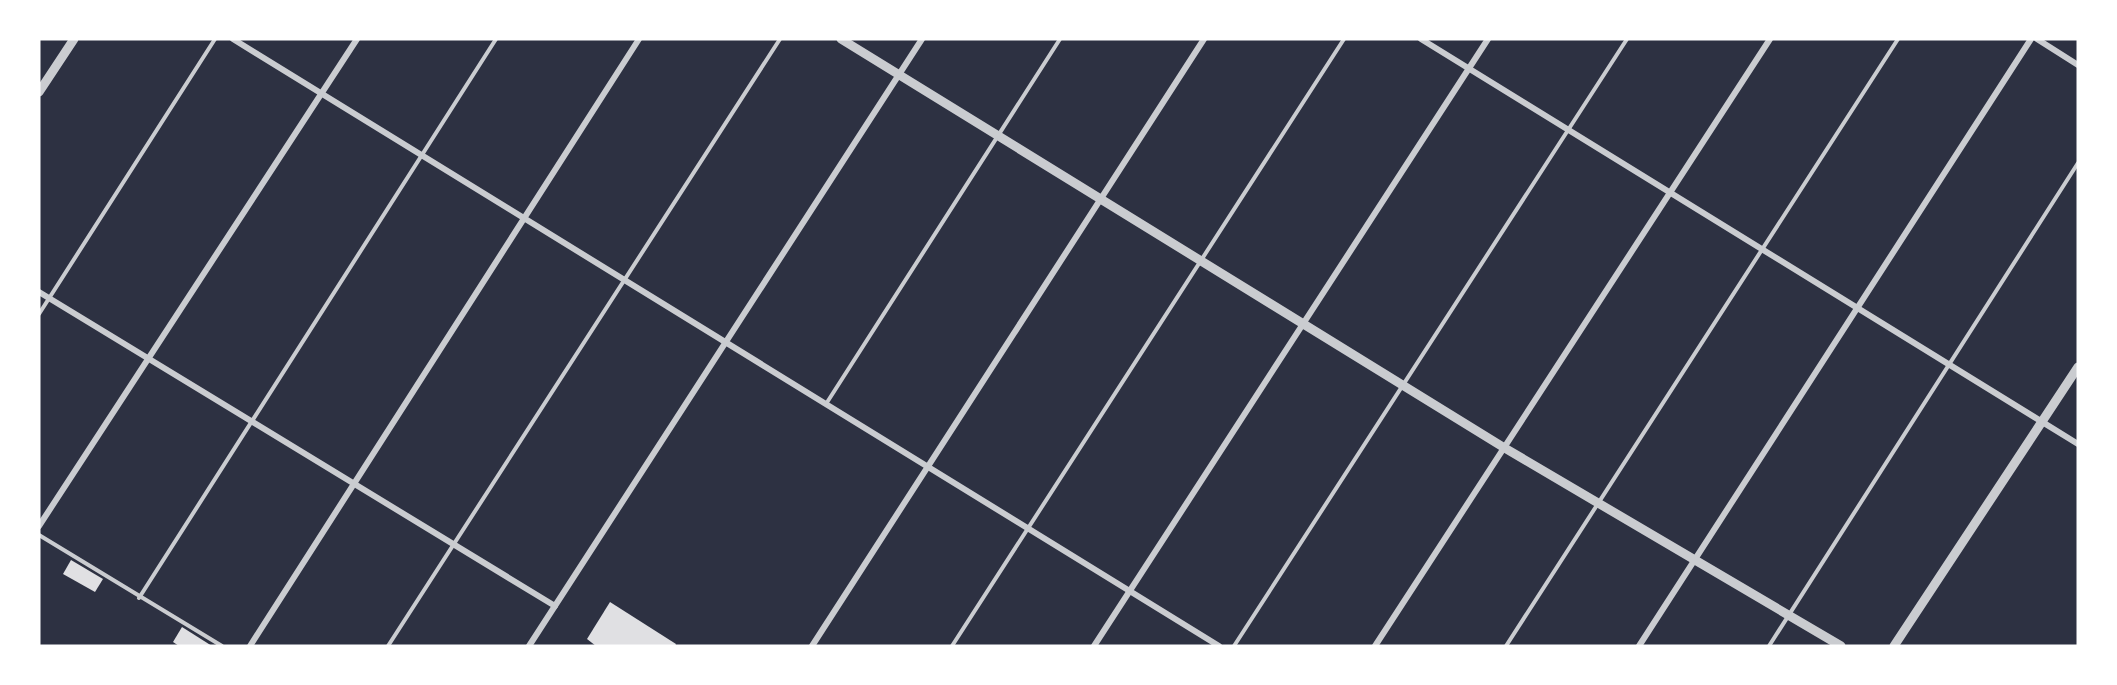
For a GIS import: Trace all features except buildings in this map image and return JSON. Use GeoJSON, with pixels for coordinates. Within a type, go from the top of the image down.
{"type":"FeatureCollection","features":[{"type":"Feature","properties":{"kind":"street"},"geometry":{"type":"LineString","coordinates":[[39,92],[74,39]]}},
{"type":"Feature","properties":{"kind":"street"},"geometry":{"type":"LineString","coordinates":[[233,39],[1218,646]]}},
{"type":"Feature","properties":{"kind":"street"},"geometry":{"type":"LineString","coordinates":[[39,526],[357,39]]}},
{"type":"Feature","properties":{"kind":"street"},"geometry":{"type":"LineString","coordinates":[[250,646],[639,39]]}},
{"type":"Feature","properties":{"kind":"street"},"geometry":{"type":"LineString","coordinates":[[841,39],[1503,447],[1841,646]]}},
{"type":"Feature","properties":{"kind":"street"},"geometry":{"type":"LineString","coordinates":[[529,646],[922,39]]}},
{"type":"Feature","properties":{"kind":"street"},"geometry":{"type":"LineString","coordinates":[[812,646],[1204,39]]}},
{"type":"Feature","properties":{"kind":"street"},"geometry":{"type":"LineString","coordinates":[[1421,39],[2078,444]]}},
{"type":"Feature","properties":{"kind":"street"},"geometry":{"type":"LineString","coordinates":[[1094,646],[1302,322],[1488,39]]}},
{"type":"Feature","properties":{"kind":"street"},"geometry":{"type":"LineString","coordinates":[[1375,646],[1770,39]]}},
{"type":"Feature","properties":{"kind":"street"},"geometry":{"type":"LineString","coordinates":[[1639,646],[2031,39]]}},
{"type":"Feature","properties":{"kind":"street"},"geometry":{"type":"LineString","coordinates":[[2037,39],[2078,65]]}},
{"type":"Feature","properties":{"kind":"street"},"geometry":{"type":"LineString","coordinates":[[39,291],[555,606]]}},
{"type":"Feature","properties":{"kind":"street"},"geometry":{"type":"LineString","coordinates":[[1894,646],[2078,367]]}},
{"type":"Feature","properties":{"kind":"lane"},"geometry":{"type":"LineString","coordinates":[[39,314],[215,39]]}},
{"type":"Feature","properties":{"kind":"lane"},"geometry":{"type":"LineString","coordinates":[[139,598],[496,39]]}},
{"type":"Feature","properties":{"kind":"lane"},"geometry":{"type":"LineString","coordinates":[[388,646],[780,39]]}},
{"type":"Feature","properties":{"kind":"lane"},"geometry":{"type":"LineString","coordinates":[[826,404],[1060,39]]}},
{"type":"Feature","properties":{"kind":"lane"},"geometry":{"type":"LineString","coordinates":[[952,646],[1344,39]]}},
{"type":"Feature","properties":{"kind":"lane"},"geometry":{"type":"LineString","coordinates":[[1234,646],[1627,39]]}},
{"type":"Feature","properties":{"kind":"lane"},"geometry":{"type":"LineString","coordinates":[[1506,646],[1898,39]]}},
{"type":"Feature","properties":{"kind":"lane"},"geometry":{"type":"LineString","coordinates":[[1769,646],[2078,163]]}},
{"type":"Feature","properties":{"kind":"lane"},"geometry":{"type":"LineString","coordinates":[[39,536],[222,646]]}}]}
